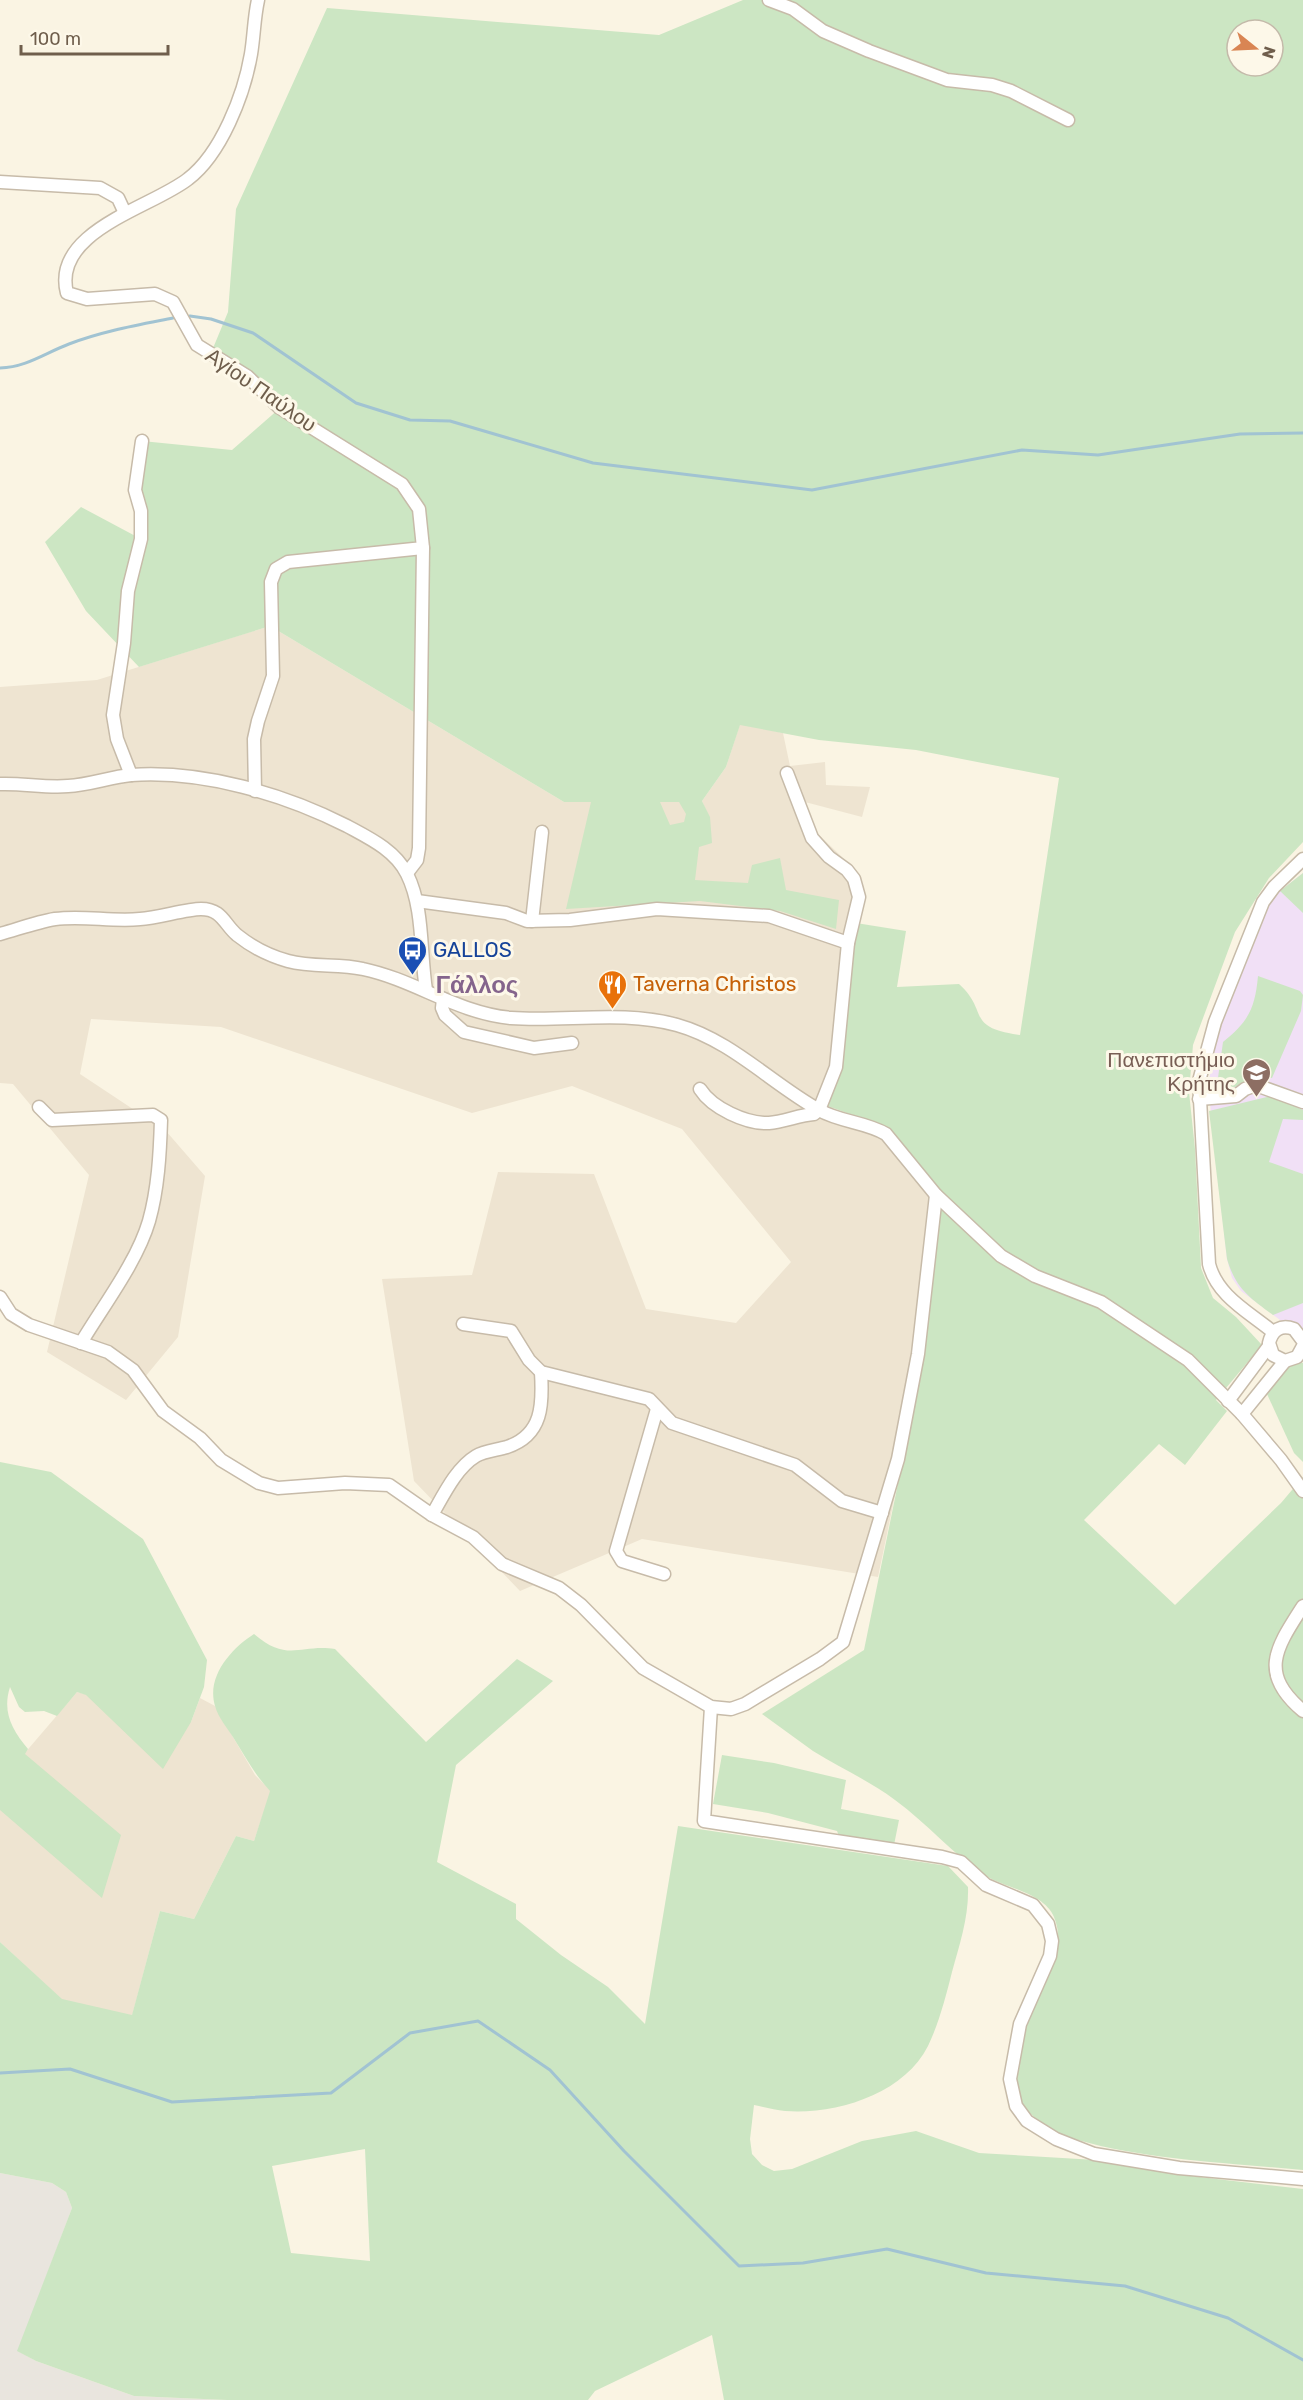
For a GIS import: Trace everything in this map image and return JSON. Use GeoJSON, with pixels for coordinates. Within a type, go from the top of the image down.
{"type":"FeatureCollection","features":[{"type":"Feature","properties":{"kind":"street","name":"Αγίου Παύλου"},"geometry":{"type":"LineString","coordinates":[[258,0],[253,24],[251,55],[242,88],[218,145],[204,166],[186,181],[125,213],[75,250],[67,267],[64,284],[67,293],[87,299],[155,294],[173,302],[197,345],[246,376],[280,408],[402,484],[419,508],[423,548]]}},
{"type":"Feature","properties":{"kind":"street"},"geometry":{"type":"LineString","coordinates":[[769,0],[793,9],[823,32],[868,51],[946,80],[992,85],[1011,91],[1068,120]]}},
{"type":"Feature","properties":{"kind":"street"},"geometry":{"type":"LineString","coordinates":[[0,182],[100,188],[118,198],[125,213]]}},
{"type":"Feature","properties":{"kind":"street"},"geometry":{"type":"LineString","coordinates":[[132,775],[117,739],[113,715],[124,643],[128,591],[141,540],[141,511],[135,490],[142,441]]}},
{"type":"Feature","properties":{"kind":"street"},"geometry":{"type":"LineString","coordinates":[[255,791],[254,740],[273,676],[271,582],[276,569],[288,562],[423,548],[419,848],[417,860],[406,873]]}},
{"type":"Feature","properties":{"kind":"street"},"geometry":{"type":"LineString","coordinates":[[700,1089],[715,1105],[756,1121],[769,1123],[814,1114],[819,1110],[836,1067],[848,943],[855,920],[858,890],[847,870],[829,857],[812,838],[787,773]]}},
{"type":"Feature","properties":{"kind":"street"},"geometry":{"type":"LineString","coordinates":[[0,784],[71,786],[132,775],[209,779],[319,812],[368,837],[397,860],[406,873],[417,901],[426,990]]}},
{"type":"Feature","properties":{"kind":"street"},"geometry":{"type":"LineString","coordinates":[[532,921],[542,832]]}},
{"type":"Feature","properties":{"kind":"street"},"geometry":{"type":"LineString","coordinates":[[1273,1332],[1236,1304],[1212,1279],[1209,1264],[1199,1099],[1204,1055],[1257,916],[1274,887],[1303,860]]}},
{"type":"Feature","properties":{"kind":"street"},"geometry":{"type":"LineString","coordinates":[[417,901],[506,913],[532,921],[570,920],[657,909],[770,916],[848,943]]}},
{"type":"Feature","properties":{"kind":"street"},"geometry":{"type":"LineString","coordinates":[[0,934],[54,919],[143,919],[199,908],[222,915],[236,934],[274,956],[328,967],[361,968],[426,990],[466,1010],[512,1018],[589,1017],[676,1025],[696,1032],[740,1057],[819,1110],[886,1134],[936,1195],[1001,1256],[1035,1276],[1101,1302],[1146,1329],[1188,1360],[1242,1414],[1281,1460],[1303,1491]]}},
{"type":"Feature","properties":{"kind":"street"},"geometry":{"type":"LineString","coordinates":[[443,999],[441,1008],[445,1015],[464,1032],[534,1048],[572,1043]]}},
{"type":"Feature","properties":{"kind":"street"},"geometry":{"type":"LineString","coordinates":[[1199,1099],[1236,1096],[1256,1085],[1303,1102]]}},
{"type":"Feature","properties":{"kind":"street"},"geometry":{"type":"LineString","coordinates":[[39,1107],[52,1120],[153,1115],[161,1120],[156,1192],[149,1223],[138,1249],[81,1343]]}},
{"type":"Feature","properties":{"kind":"street"},"geometry":{"type":"LineString","coordinates":[[0,1297],[11,1314],[29,1325],[108,1352],[133,1370],[163,1411],[200,1438],[221,1460],[260,1483],[278,1488],[345,1483],[389,1485],[432,1515],[473,1537],[502,1564],[559,1588],[581,1605],[643,1668],[711,1707],[730,1709],[745,1704],[820,1659],[843,1642],[898,1459],[918,1354],[936,1195]]}},
{"type":"Feature","properties":{"kind":"street"},"geometry":{"type":"LineString","coordinates":[[463,1324],[511,1332],[529,1360],[541,1372],[648,1399],[672,1423],[795,1465],[842,1501],[882,1513]]}},
{"type":"Feature","properties":{"kind":"street"},"geometry":{"type":"LineString","coordinates":[[1242,1414],[1285,1361],[1297,1357],[1303,1344],[1289,1327],[1273,1332]]}},
{"type":"Feature","properties":{"kind":"street"},"geometry":{"type":"LineString","coordinates":[[1228,1401],[1269,1346],[1273,1332]]}},
{"type":"Feature","properties":{"kind":"street"},"geometry":{"type":"LineString","coordinates":[[1269,1346],[1273,1355],[1285,1361]]}},
{"type":"Feature","properties":{"kind":"street"},"geometry":{"type":"LineString","coordinates":[[432,1515],[447,1490],[477,1455],[518,1443],[537,1424],[543,1402],[541,1372]]}},
{"type":"Feature","properties":{"kind":"street"},"geometry":{"type":"LineString","coordinates":[[657,1409],[616,1551],[622,1561],[664,1574]]}},
{"type":"Feature","properties":{"kind":"street"},"geometry":{"type":"LineString","coordinates":[[1303,1606],[1279,1645],[1275,1673],[1284,1692],[1303,1711]]}},
{"type":"Feature","properties":{"kind":"street"},"geometry":{"type":"LineString","coordinates":[[711,1707],[704,1821],[942,1857],[961,1862],[986,1885],[1033,1905],[1048,1924],[1052,1941],[1050,1956],[1020,2024],[1012,2058],[1010,2079],[1012,2094],[1027,2121],[1056,2139],[1094,2154],[1179,2168],[1303,2179]]}},
{"type":"Feature","properties":{"kind":"shaded area"},"geometry":{"type":"Polygon","coordinates":[[[270,626],[564,802],[679,802],[709,817],[702,801],[726,767],[740,724],[783,733],[790,766],[825,762],[826,785],[870,787],[862,817],[805,802],[816,832],[842,857],[859,882],[833,1109],[860,1116],[891,1129],[941,1192],[924,1356],[878,1577],[642,1539],[520,1591],[414,1481],[382,1279],[472,1275],[498,1172],[594,1174],[646,1309],[736,1323],[791,1262],[682,1129],[572,1086],[472,1113],[221,1027],[91,1019],[80,1074],[166,1131],[205,1176],[178,1337],[126,1400],[47,1352],[89,1175],[13,1084],[0,1083],[0,687],[97,680],[270,626]]]}},
{"type":"Feature","properties":{"kind":"shaded area","name":"Πανεπιστήμιο Κρήτης"},"geometry":{"type":"Polygon","coordinates":[[[1303,873],[1303,1337],[1241,1291],[1232,1278],[1227,1259],[1208,1085],[1220,1023],[1267,908],[1280,891],[1303,873]]]}},
{"type":"Feature","properties":{"kind":"shaded area"},"geometry":{"type":"Polygon","coordinates":[[[77,1692],[191,1722],[200,1698],[215,1706],[255,1775],[271,1791],[254,1841],[236,1836],[194,1919],[160,1911],[132,2016],[62,2000],[0,1942],[0,1782],[77,1692]]]}},
{"type":"Feature","properties":{"kind":"shaded area"},"geometry":{"type":"Polygon","coordinates":[[[0,2173],[52,2183],[66,2192],[72,2208],[18,2351],[36,2361],[134,2396],[227,2400],[0,2400],[0,2173]]]}},
{"type":"Feature","properties":{"kind":"green space"},"geometry":{"type":"Polygon","coordinates":[[[743,0],[1303,0],[1303,842],[1269,878],[1235,932],[1193,1045],[1189,1092],[1195,1149],[1201,1268],[1213,1298],[1236,1317],[1262,1345],[1216,1400],[1227,1411],[1185,1465],[1159,1444],[1084,1520],[1175,1605],[1281,1503],[1303,1477],[1303,2170],[1189,2160],[1105,2147],[1070,2138],[1037,2119],[1020,2099],[1016,2077],[1019,2052],[1026,2028],[1056,1953],[1058,1930],[1049,1909],[1042,1902],[1024,1892],[994,1880],[974,1868],[895,1800],[813,1751],[762,1714],[864,1650],[924,1356],[941,1192],[891,1129],[825,1105],[856,923],[906,931],[897,987],[959,984],[974,1003],[984,1023],[1003,1032],[1020,1035],[1059,778],[916,750],[819,740],[740,725],[726,767],[702,801],[710,817],[712,843],[699,847],[695,880],[748,883],[752,865],[780,858],[786,890],[839,900],[836,929],[780,911],[700,901],[566,909],[591,802],[564,802],[270,626],[139,667],[86,611],[45,542],[81,507],[141,539],[142,441],[232,450],[280,408],[211,353],[228,312],[236,209],[327,8],[659,35],[743,0]],[[660,802],[670,825],[684,822],[686,814],[679,802],[660,802]]]}},
{"type":"Feature","properties":{"kind":"green space"},"geometry":{"type":"Polygon","coordinates":[[[1303,873],[1303,913],[1280,891],[1303,873]]]}},
{"type":"Feature","properties":{"kind":"green space"},"geometry":{"type":"Polygon","coordinates":[[[1258,976],[1300,991],[1303,995],[1301,1011],[1272,1078],[1254,1076],[1230,1090],[1217,1085],[1223,1042],[1239,1027],[1249,1013],[1255,997],[1258,976]]]}},
{"type":"Feature","properties":{"kind":"green space"},"geometry":{"type":"Polygon","coordinates":[[[1271,1096],[1303,1110],[1303,1120],[1283,1119],[1269,1162],[1303,1174],[1303,1303],[1273,1315],[1239,1285],[1227,1259],[1209,1111],[1271,1096]]]}},
{"type":"Feature","properties":{"kind":"green space"},"geometry":{"type":"Polygon","coordinates":[[[1297,1361],[1303,1363],[1303,1462],[1294,1453],[1267,1394],[1286,1365],[1297,1361]]]}},
{"type":"Feature","properties":{"kind":"green space"},"geometry":{"type":"Polygon","coordinates":[[[0,1462],[51,1472],[143,1539],[207,1660],[204,1687],[191,1722],[163,1769],[86,1695],[77,1692],[57,1716],[44,1711],[25,1712],[19,1707],[10,1687],[8,1713],[13,1728],[28,1749],[25,1754],[121,1835],[102,1898],[0,1810],[0,1462]]]}},
{"type":"Feature","properties":{"kind":"green space"},"geometry":{"type":"Polygon","coordinates":[[[254,1634],[266,1643],[285,1650],[335,1649],[426,1742],[517,1659],[553,1681],[456,1765],[437,1862],[516,1904],[516,1919],[561,1955],[608,1987],[645,2024],[678,1826],[948,1866],[968,1887],[965,1919],[939,2019],[928,2046],[917,2063],[886,2089],[846,2105],[805,2111],[781,2111],[754,2105],[750,2139],[752,2154],[762,2165],[774,2171],[792,2169],[862,2141],[916,2131],[979,2153],[1096,2160],[1174,2174],[1303,2189],[1303,2400],[724,2400],[712,2335],[595,2391],[588,2400],[227,2400],[134,2396],[36,2361],[17,2351],[72,2208],[66,2192],[52,2183],[0,2173],[0,1942],[62,1999],[132,2015],[160,1911],[194,1919],[236,1836],[254,1841],[270,1791],[260,1780],[221,1720],[213,1695],[214,1684],[223,1664],[254,1634]],[[365,2149],[272,2166],[291,2253],[370,2261],[365,2149]]]}},
{"type":"Feature","properties":{"kind":"green space"},"geometry":{"type":"Polygon","coordinates":[[[722,1755],[774,1763],[846,1780],[841,1809],[899,1820],[894,1845],[839,1836],[837,1831],[768,1813],[713,1804],[722,1755]]]}},
{"type":"Feature","properties":{"kind":"waterway"},"geometry":{"type":"LineString","coordinates":[[190,316],[211,319],[253,333],[356,403],[410,420],[450,421],[593,463],[812,490],[1022,450],[1098,455],[1240,434],[1303,433]]}},
{"type":"Feature","properties":{"kind":"waterway"},"geometry":{"type":"LineString","coordinates":[[0,368],[27,362],[95,335],[173,318]]}},
{"type":"Feature","properties":{"kind":"waterway"},"geometry":{"type":"LineString","coordinates":[[0,2073],[70,2069],[172,2102],[331,2093],[410,2033],[478,2021],[550,2070],[624,2151],[739,2266],[803,2263],[887,2249],[986,2273],[1125,2286],[1228,2318],[1303,2360]]}},
{"type":"Feature","properties":{"kind":"place","name":"GALLOS"},"geometry":{"type":"Point","coordinates":[412,976]}},
{"type":"Feature","properties":{"kind":"place","name":"Taverna Christos"},"geometry":{"type":"Point","coordinates":[612,1010]}},
{"type":"Feature","properties":{"kind":"place","name":"Πανεπιστήμιο Κρήτης"},"geometry":{"type":"Point","coordinates":[1256,1098]}},
{"type":"Feature","properties":{"kind":"district","name":"Γάλλος"},"geometry":{"type":"Point","coordinates":[477,985]}}]}
